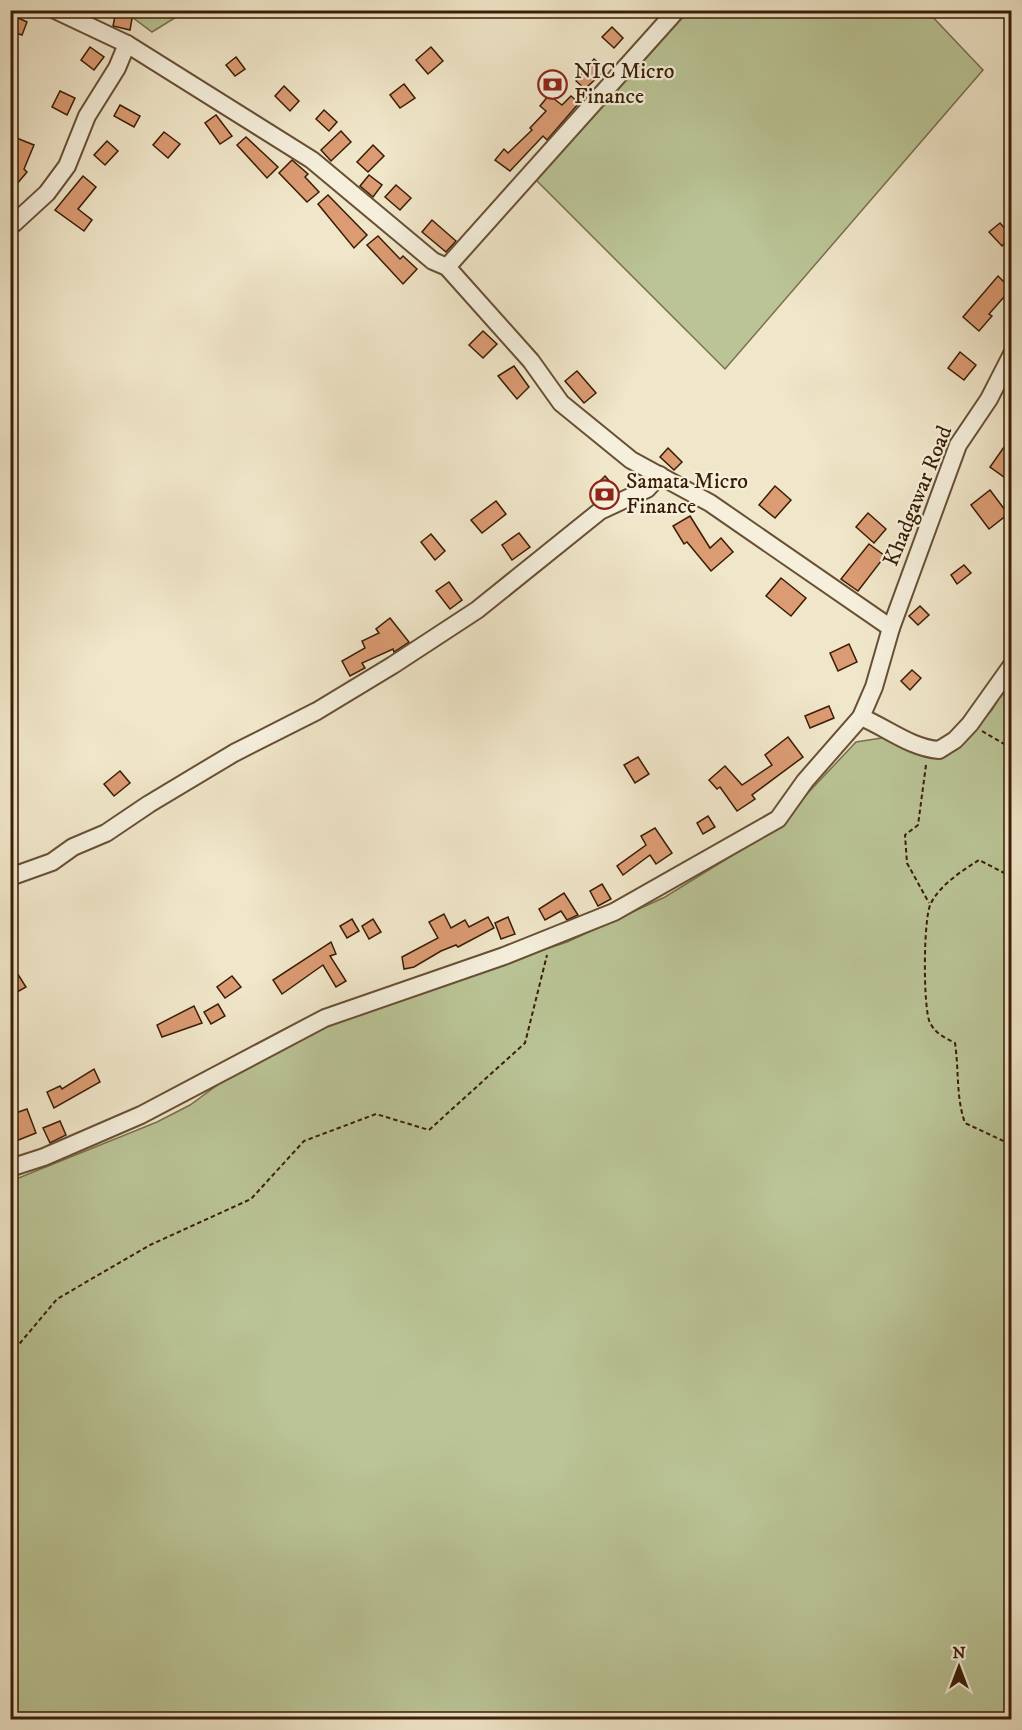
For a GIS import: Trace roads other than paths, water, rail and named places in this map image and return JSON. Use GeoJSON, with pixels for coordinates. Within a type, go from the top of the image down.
{"type":"FeatureCollection","features":[{"type":"Feature","properties":{"kind":"street"},"geometry":{"type":"LineString","coordinates":[[56,10],[127,44],[189,80],[312,160],[433,261],[447,267],[531,361],[561,403],[631,460],[710,503],[891,628]]}},
{"type":"Feature","properties":{"kind":"street"},"geometry":{"type":"LineString","coordinates":[[447,267],[677,10]]}},
{"type":"Feature","properties":{"kind":"street"},"geometry":{"type":"LineString","coordinates":[[10,227],[46,193],[67,166],[87,116],[117,68],[127,44]]}},
{"type":"Feature","properties":{"kind":"street","name":"Khadgawar Road"},"geometry":{"type":"LineString","coordinates":[[10,1168],[44,1157],[141,1115],[325,1018],[551,938],[614,912],[778,819],[806,781],[861,717],[874,687],[891,628],[958,445],[988,399],[1011,354]]}},
{"type":"Feature","properties":{"kind":"street"},"geometry":{"type":"LineString","coordinates":[[10,877],[52,862],[73,847],[106,833],[149,804],[234,753],[316,711],[393,665],[477,610],[600,511],[638,494],[660,475]]}},
{"type":"Feature","properties":{"kind":"street"},"geometry":{"type":"LineString","coordinates":[[861,717],[893,731],[914,746],[939,750],[955,740],[970,724],[1011,665]]}},
{"type":"Feature","properties":{"kind":"place","name":"NIC Micro Finance"},"geometry":{"type":"Point","coordinates":[553,84]}},
{"type":"Feature","properties":{"kind":"place","name":"Samata Micro Finance"},"geometry":{"type":"Point","coordinates":[605,494]}}]}
